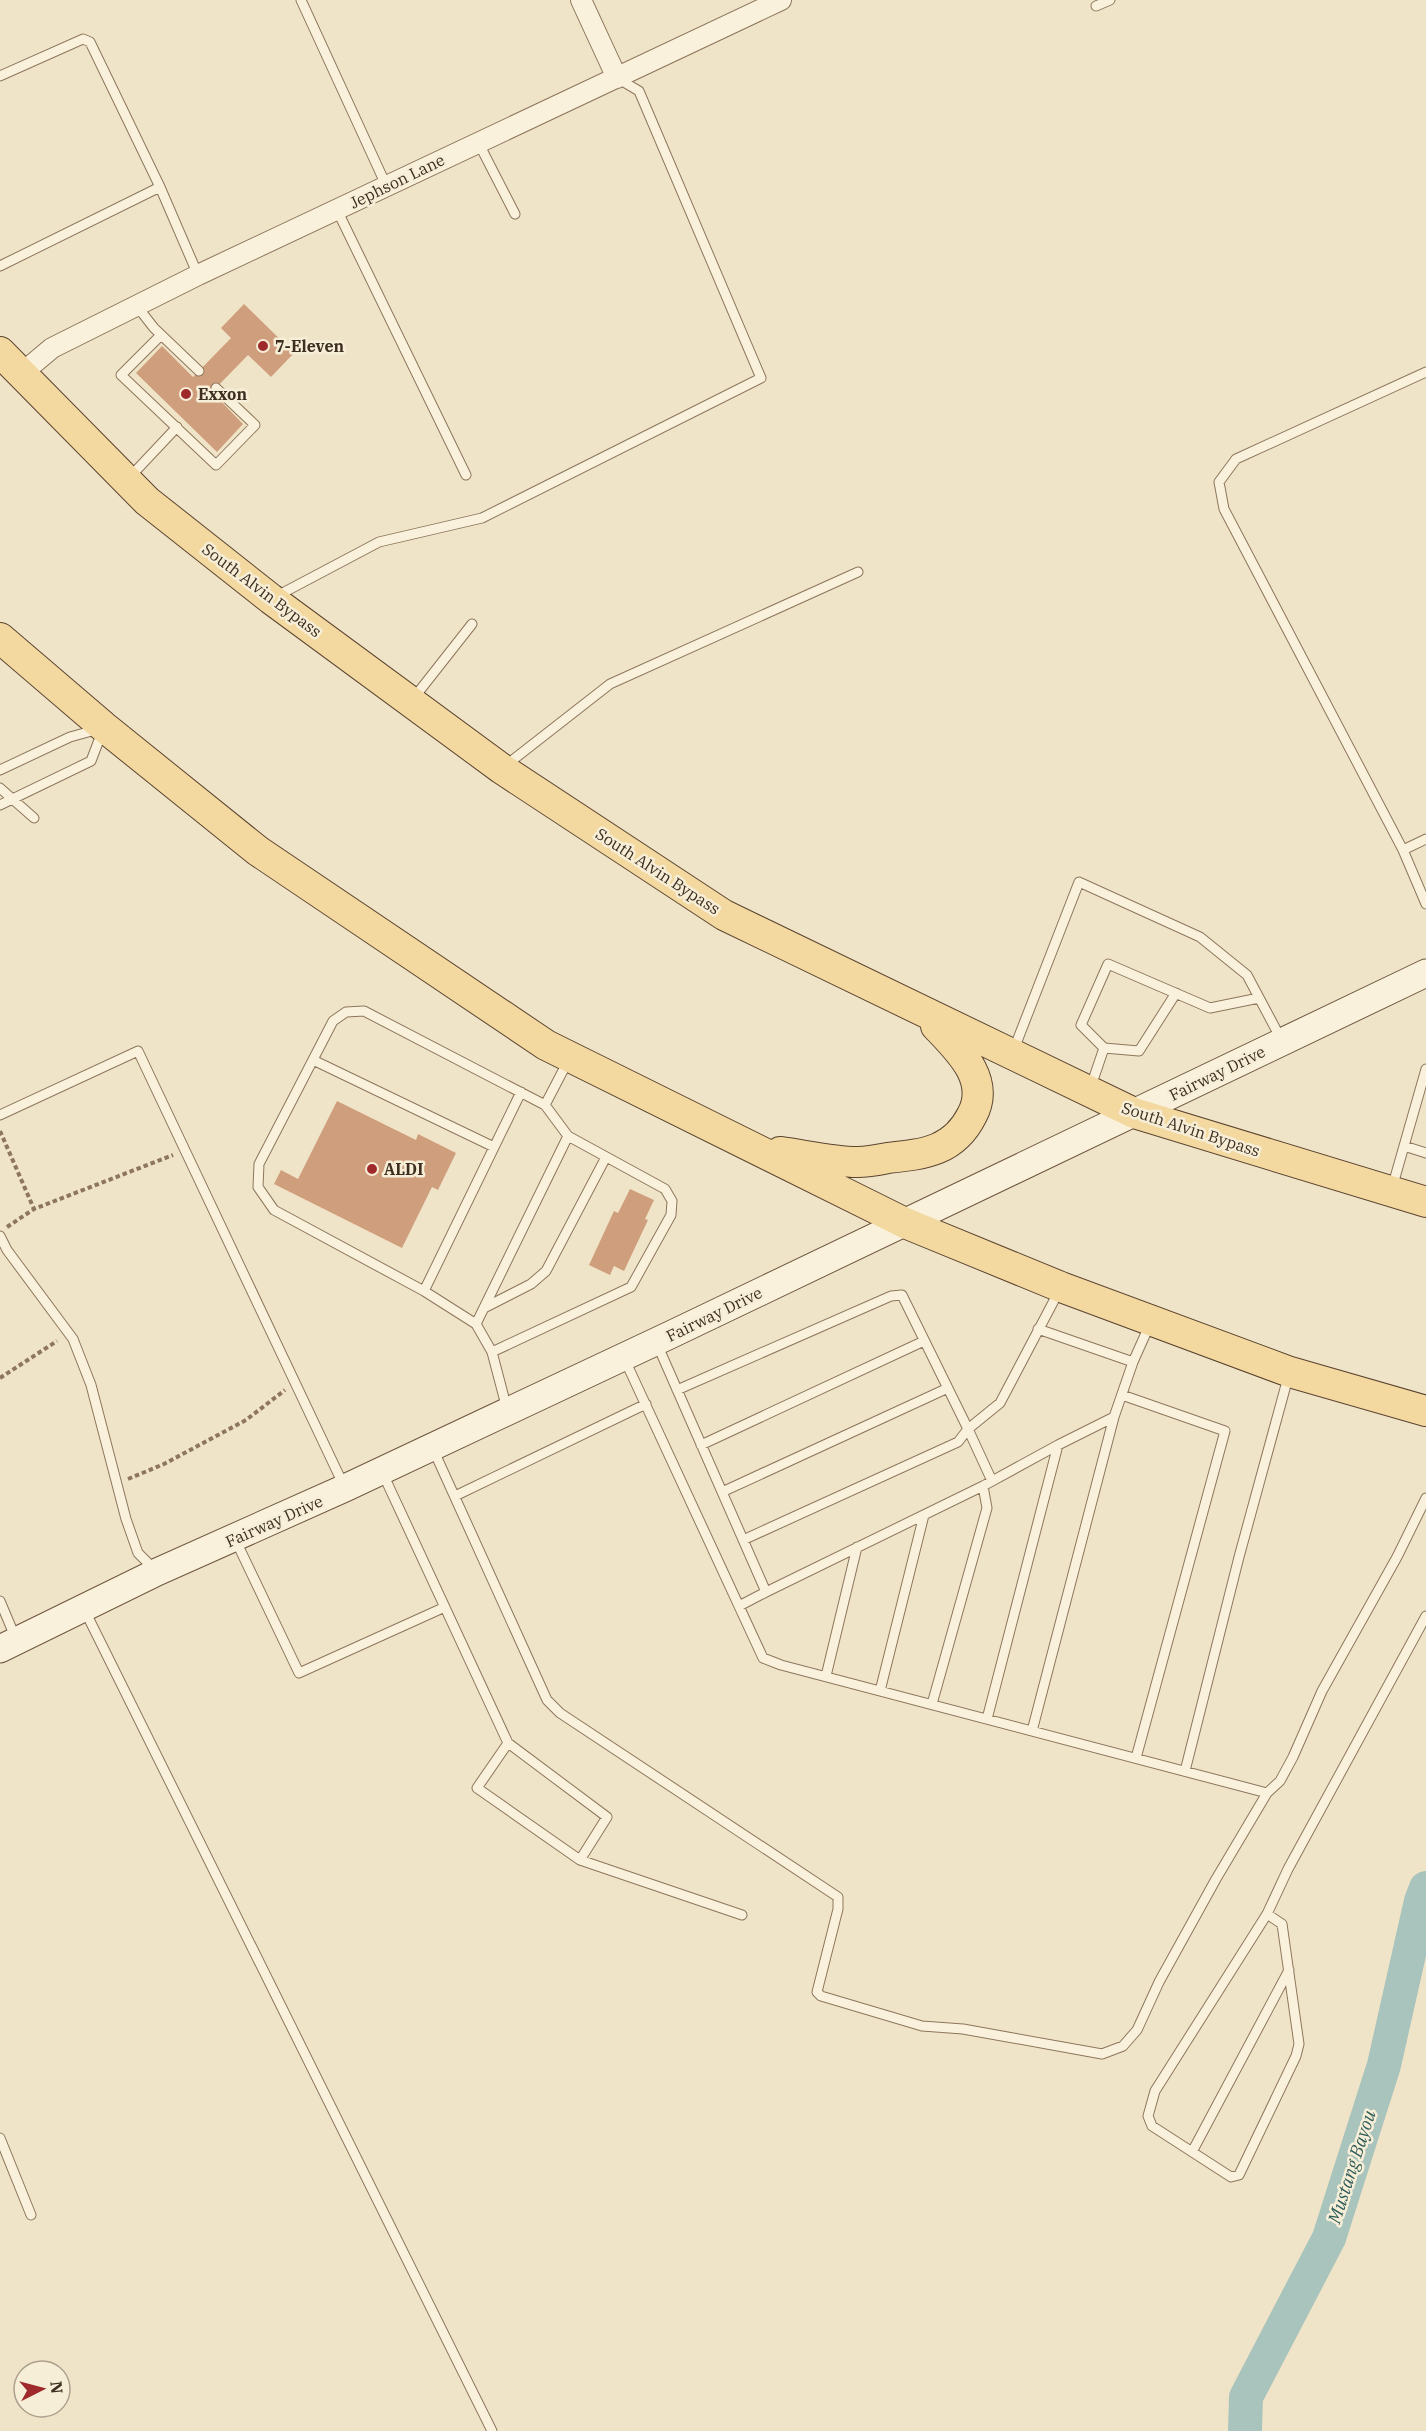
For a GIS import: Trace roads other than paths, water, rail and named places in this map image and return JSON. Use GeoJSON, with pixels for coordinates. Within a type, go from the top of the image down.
{"type":"FeatureCollection","features":[{"type":"Feature","properties":{"kind":"main road","name":"South Alvin Bypass"},"geometry":{"type":"LineString","coordinates":[[0,352],[147,501],[272,599],[502,769],[724,915],[1134,1113],[1426,1202]]}},
{"type":"Feature","properties":{"kind":"main road"},"geometry":{"type":"LineString","coordinates":[[0,638],[104,727],[258,851],[546,1045],[905,1222],[1061,1287],[1290,1372],[1426,1411]]}},
{"type":"Feature","properties":{"kind":"main road"},"geometry":{"type":"LineString","coordinates":[[756,1149],[856,1162],[922,1154],[948,1144],[964,1130],[978,1104],[977,1081],[964,1054],[920,1010]]}},
{"type":"Feature","properties":{"kind":"street"},"geometry":{"type":"LineString","coordinates":[[581,0],[617,78]]}},
{"type":"Feature","properties":{"kind":"street","name":"Jephson Lane"},"geometry":{"type":"LineString","coordinates":[[21,374],[52,348],[136,305],[780,0]]}},
{"type":"Feature","properties":{"kind":"street","name":"Fairway Drive"},"geometry":{"type":"LineString","coordinates":[[8,1645],[157,1572],[235,1539],[656,1342],[1426,973]]}},
{"type":"Feature","properties":{"kind":"lane"},"geometry":{"type":"LineString","coordinates":[[301,0],[386,185]]}},
{"type":"Feature","properties":{"kind":"lane"},"geometry":{"type":"LineString","coordinates":[[1096,6],[1110,0]]}},
{"type":"Feature","properties":{"kind":"lane"},"geometry":{"type":"LineString","coordinates":[[0,76],[84,39],[90,42],[160,188],[198,275]]}},
{"type":"Feature","properties":{"kind":"lane"},"geometry":{"type":"LineString","coordinates":[[272,599],[379,542],[482,518],[761,378],[639,91],[617,78]]}},
{"type":"Feature","properties":{"kind":"lane"},"geometry":{"type":"LineString","coordinates":[[478,142],[515,214]]}},
{"type":"Feature","properties":{"kind":"lane"},"geometry":{"type":"LineString","coordinates":[[0,266],[160,188]]}},
{"type":"Feature","properties":{"kind":"lane"},"geometry":{"type":"LineString","coordinates":[[337,210],[466,475]]}},
{"type":"Feature","properties":{"kind":"lane"},"geometry":{"type":"LineString","coordinates":[[136,305],[181,359],[196,372]]}},
{"type":"Feature","properties":{"kind":"lane"},"geometry":{"type":"LineString","coordinates":[[161,335],[121,375],[159,411],[201,443],[216,465],[255,425],[217,392]]}},
{"type":"Feature","properties":{"kind":"lane"},"geometry":{"type":"LineString","coordinates":[[1426,372],[1236,459],[1220,482],[1224,509],[1403,850],[1426,904]]}},
{"type":"Feature","properties":{"kind":"lane"},"geometry":{"type":"LineString","coordinates":[[144,397],[152,389]]}},
{"type":"Feature","properties":{"kind":"lane"},"geometry":{"type":"LineString","coordinates":[[159,411],[166,403]]}},
{"type":"Feature","properties":{"kind":"lane"},"geometry":{"type":"LineString","coordinates":[[127,481],[182,428]]}},
{"type":"Feature","properties":{"kind":"lane"},"geometry":{"type":"LineString","coordinates":[[502,769],[610,684],[858,572]]}},
{"type":"Feature","properties":{"kind":"lane"},"geometry":{"type":"LineString","coordinates":[[411,702],[472,624]]}},
{"type":"Feature","properties":{"kind":"lane"},"geometry":{"type":"LineString","coordinates":[[0,770],[70,737],[104,727]]}},
{"type":"Feature","properties":{"kind":"lane"},"geometry":{"type":"LineString","coordinates":[[0,805],[91,761],[104,727]]}},
{"type":"Feature","properties":{"kind":"lane"},"geometry":{"type":"LineString","coordinates":[[0,788],[34,818]]}},
{"type":"Feature","properties":{"kind":"lane"},"geometry":{"type":"LineString","coordinates":[[1403,850],[1426,839]]}},
{"type":"Feature","properties":{"kind":"lane"},"geometry":{"type":"LineString","coordinates":[[1012,1054],[1078,882],[1200,937],[1247,975],[1282,1041]]}},
{"type":"Feature","properties":{"kind":"lane"},"geometry":{"type":"LineString","coordinates":[[1176,993],[1139,1051],[1104,1048],[1081,1025],[1108,964],[1176,993],[1210,1008],[1259,998]]}},
{"type":"Feature","properties":{"kind":"lane"},"geometry":{"type":"LineString","coordinates":[[492,1352],[631,1287],[670,1215],[672,1202],[665,1189],[568,1136],[545,1105],[364,1011],[346,1012],[333,1021],[259,1164],[258,1188],[274,1210],[424,1291],[476,1324],[492,1352],[508,1412]]}},
{"type":"Feature","properties":{"kind":"lane"},"geometry":{"type":"LineString","coordinates":[[1089,1092],[1104,1048]]}},
{"type":"Feature","properties":{"kind":"lane"},"geometry":{"type":"LineString","coordinates":[[0,1115],[138,1051],[345,1488]]}},
{"type":"Feature","properties":{"kind":"lane"},"geometry":{"type":"LineString","coordinates":[[545,1105],[570,1056]]}},
{"type":"Feature","properties":{"kind":"lane"},"geometry":{"type":"LineString","coordinates":[[313,1060],[494,1147]]}},
{"type":"Feature","properties":{"kind":"lane"},"geometry":{"type":"LineString","coordinates":[[1391,1192],[1426,1069]]}},
{"type":"Feature","properties":{"kind":"lane"},"geometry":{"type":"LineString","coordinates":[[424,1291],[521,1092]]}},
{"type":"Feature","properties":{"kind":"lane"},"geometry":{"type":"LineString","coordinates":[[476,1324],[568,1136]]}},
{"type":"Feature","properties":{"kind":"lane"},"geometry":{"type":"LineString","coordinates":[[1404,1146],[1426,1153]]}},
{"type":"Feature","properties":{"kind":"lane"},"geometry":{"type":"LineString","coordinates":[[484,1308],[531,1284],[546,1271],[606,1157]]}},
{"type":"Feature","properties":{"kind":"lane"},"geometry":{"type":"LineString","coordinates":[[0,1234],[7,1250],[69,1333],[91,1385],[126,1519],[138,1553],[157,1572]]}},
{"type":"Feature","properties":{"kind":"lane"},"geometry":{"type":"LineString","coordinates":[[743,1540],[958,1442],[968,1429],[1000,1403],[1061,1287]]}},
{"type":"Feature","properties":{"kind":"lane"},"geometry":{"type":"LineString","coordinates":[[677,1390],[891,1296],[902,1295],[968,1429],[987,1484],[987,1508],[932,1704]]}},
{"type":"Feature","properties":{"kind":"lane"},"geometry":{"type":"LineString","coordinates":[[1032,1731],[1114,1417],[1133,1362],[1152,1321]]}},
{"type":"Feature","properties":{"kind":"lane"},"geometry":{"type":"LineString","coordinates":[[1038,1329],[1133,1362]]}},
{"type":"Feature","properties":{"kind":"lane"},"geometry":{"type":"LineString","coordinates":[[701,1445],[924,1341]]}},
{"type":"Feature","properties":{"kind":"lane"},"geometry":{"type":"LineString","coordinates":[[656,1342],[766,1592]]}},
{"type":"Feature","properties":{"kind":"lane"},"geometry":{"type":"LineString","coordinates":[[624,1357],[763,1658],[826,1677],[1267,1793]]}},
{"type":"Feature","properties":{"kind":"lane"},"geometry":{"type":"LineString","coordinates":[[1185,1771],[1242,1546],[1290,1372]]}},
{"type":"Feature","properties":{"kind":"lane"},"geometry":{"type":"LineString","coordinates":[[722,1492],[948,1388]]}},
{"type":"Feature","properties":{"kind":"lane"},"geometry":{"type":"LineString","coordinates":[[1122,1395],[1225,1431],[1136,1758]]}},
{"type":"Feature","properties":{"kind":"lane"},"geometry":{"type":"LineString","coordinates":[[454,1496],[645,1404]]}},
{"type":"Feature","properties":{"kind":"lane"},"geometry":{"type":"LineString","coordinates":[[739,1606],[987,1484],[1114,1417]]}},
{"type":"Feature","properties":{"kind":"lane"},"geometry":{"type":"LineString","coordinates":[[987,1719],[1058,1445]]}},
{"type":"Feature","properties":{"kind":"lane"},"geometry":{"type":"LineString","coordinates":[[432,1447],[547,1700],[560,1713],[834,1893],[838,1898],[838,1909],[817,1992],[821,1996],[922,2026],[963,2029],[1102,2054],[1123,2046],[1137,2030],[1159,1982],[1267,1793],[1280,1781],[1322,1691],[1397,1557],[1426,1498]]}},
{"type":"Feature","properties":{"kind":"lane"},"geometry":{"type":"LineString","coordinates":[[382,1471],[508,1743],[608,1817],[580,1860]]}},
{"type":"Feature","properties":{"kind":"lane"},"geometry":{"type":"LineString","coordinates":[[880,1691],[924,1515]]}},
{"type":"Feature","properties":{"kind":"lane"},"geometry":{"type":"LineString","coordinates":[[235,1539],[299,1673],[445,1607]]}},
{"type":"Feature","properties":{"kind":"lane"},"geometry":{"type":"LineString","coordinates":[[826,1677],[857,1547]]}},
{"type":"Feature","properties":{"kind":"lane"},"geometry":{"type":"LineString","coordinates":[[0,1601],[8,1645]]}},
{"type":"Feature","properties":{"kind":"lane"},"geometry":{"type":"LineString","coordinates":[[84,1609],[491,2431]]}},
{"type":"Feature","properties":{"kind":"lane"},"geometry":{"type":"LineString","coordinates":[[1267,1914],[1282,1924],[1299,2044],[1296,2056],[1239,2175],[1231,2177],[1152,2126],[1148,2116],[1155,2091],[1267,1914],[1288,1869],[1426,1616]]}},
{"type":"Feature","properties":{"kind":"lane"},"geometry":{"type":"LineString","coordinates":[[508,1743],[477,1788],[580,1860],[742,1915]]}},
{"type":"Feature","properties":{"kind":"lane"},"geometry":{"type":"LineString","coordinates":[[1192,2152],[1289,1970]]}},
{"type":"Feature","properties":{"kind":"lane"},"geometry":{"type":"LineString","coordinates":[[0,2139],[31,2215]]}},
{"type":"Feature","properties":{"kind":"waterway","name":"Mustang Bayou"},"geometry":{"type":"LineString","coordinates":[[1245,2431],[1246,2397],[1329,2238],[1384,2065],[1421,1901],[1426,1888]]}},
{"type":"Feature","properties":{"kind":"place","name":"7-Eleven"},"geometry":{"type":"Point","coordinates":[263,346]}},
{"type":"Feature","properties":{"kind":"place","name":"Exxon"},"geometry":{"type":"Point","coordinates":[186,394]}},
{"type":"Feature","properties":{"kind":"place","name":"ALDI"},"geometry":{"type":"Point","coordinates":[372,1169]}}]}
